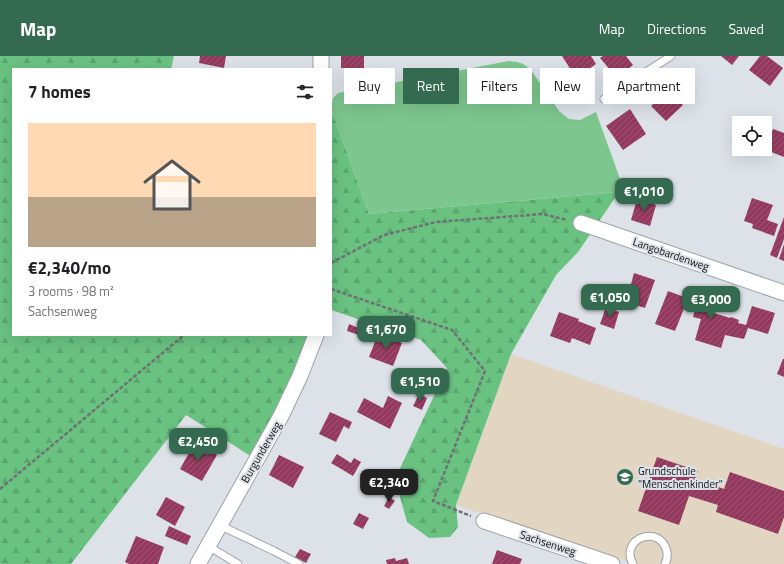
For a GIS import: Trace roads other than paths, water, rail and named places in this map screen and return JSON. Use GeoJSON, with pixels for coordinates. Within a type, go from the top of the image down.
{"type":"FeatureCollection","features":[{"type":"Feature","properties":{"kind":"street"},"geometry":{"type":"LineString","coordinates":[[321,56],[321,68]]}},
{"type":"Feature","properties":{"kind":"street","name":"Langobardenweg"},"geometry":{"type":"LineString","coordinates":[[581,223],[784,293]]}},
{"type":"Feature","properties":{"kind":"street","name":"Burgunderweg"},"geometry":{"type":"LineString","coordinates":[[198,564],[281,416],[300,376],[316,336]]}},
{"type":"Feature","properties":{"kind":"street","name":"Sachsenweg"},"geometry":{"type":"LineString","coordinates":[[484,521],[612,564]]}},
{"type":"Feature","properties":{"kind":"lane"},"geometry":{"type":"LineString","coordinates":[[652,68],[671,56]]}},
{"type":"Feature","properties":{"kind":"lane"},"geometry":{"type":"LineString","coordinates":[[219,525],[299,564]]}},
{"type":"Feature","properties":{"kind":"lane"},"geometry":{"type":"LineString","coordinates":[[633,564],[629,553],[631,547],[640,538],[646,536],[658,539],[663,543],[667,554],[665,564]]}},
{"type":"Feature","properties":{"kind":"lane"},"geometry":{"type":"LineString","coordinates":[[208,546],[238,564]]}},
{"type":"Feature","properties":{"kind":"place","name":"Grundschule \"Menschenkinder\""},"geometry":{"type":"Point","coordinates":[625,477]}}]}
